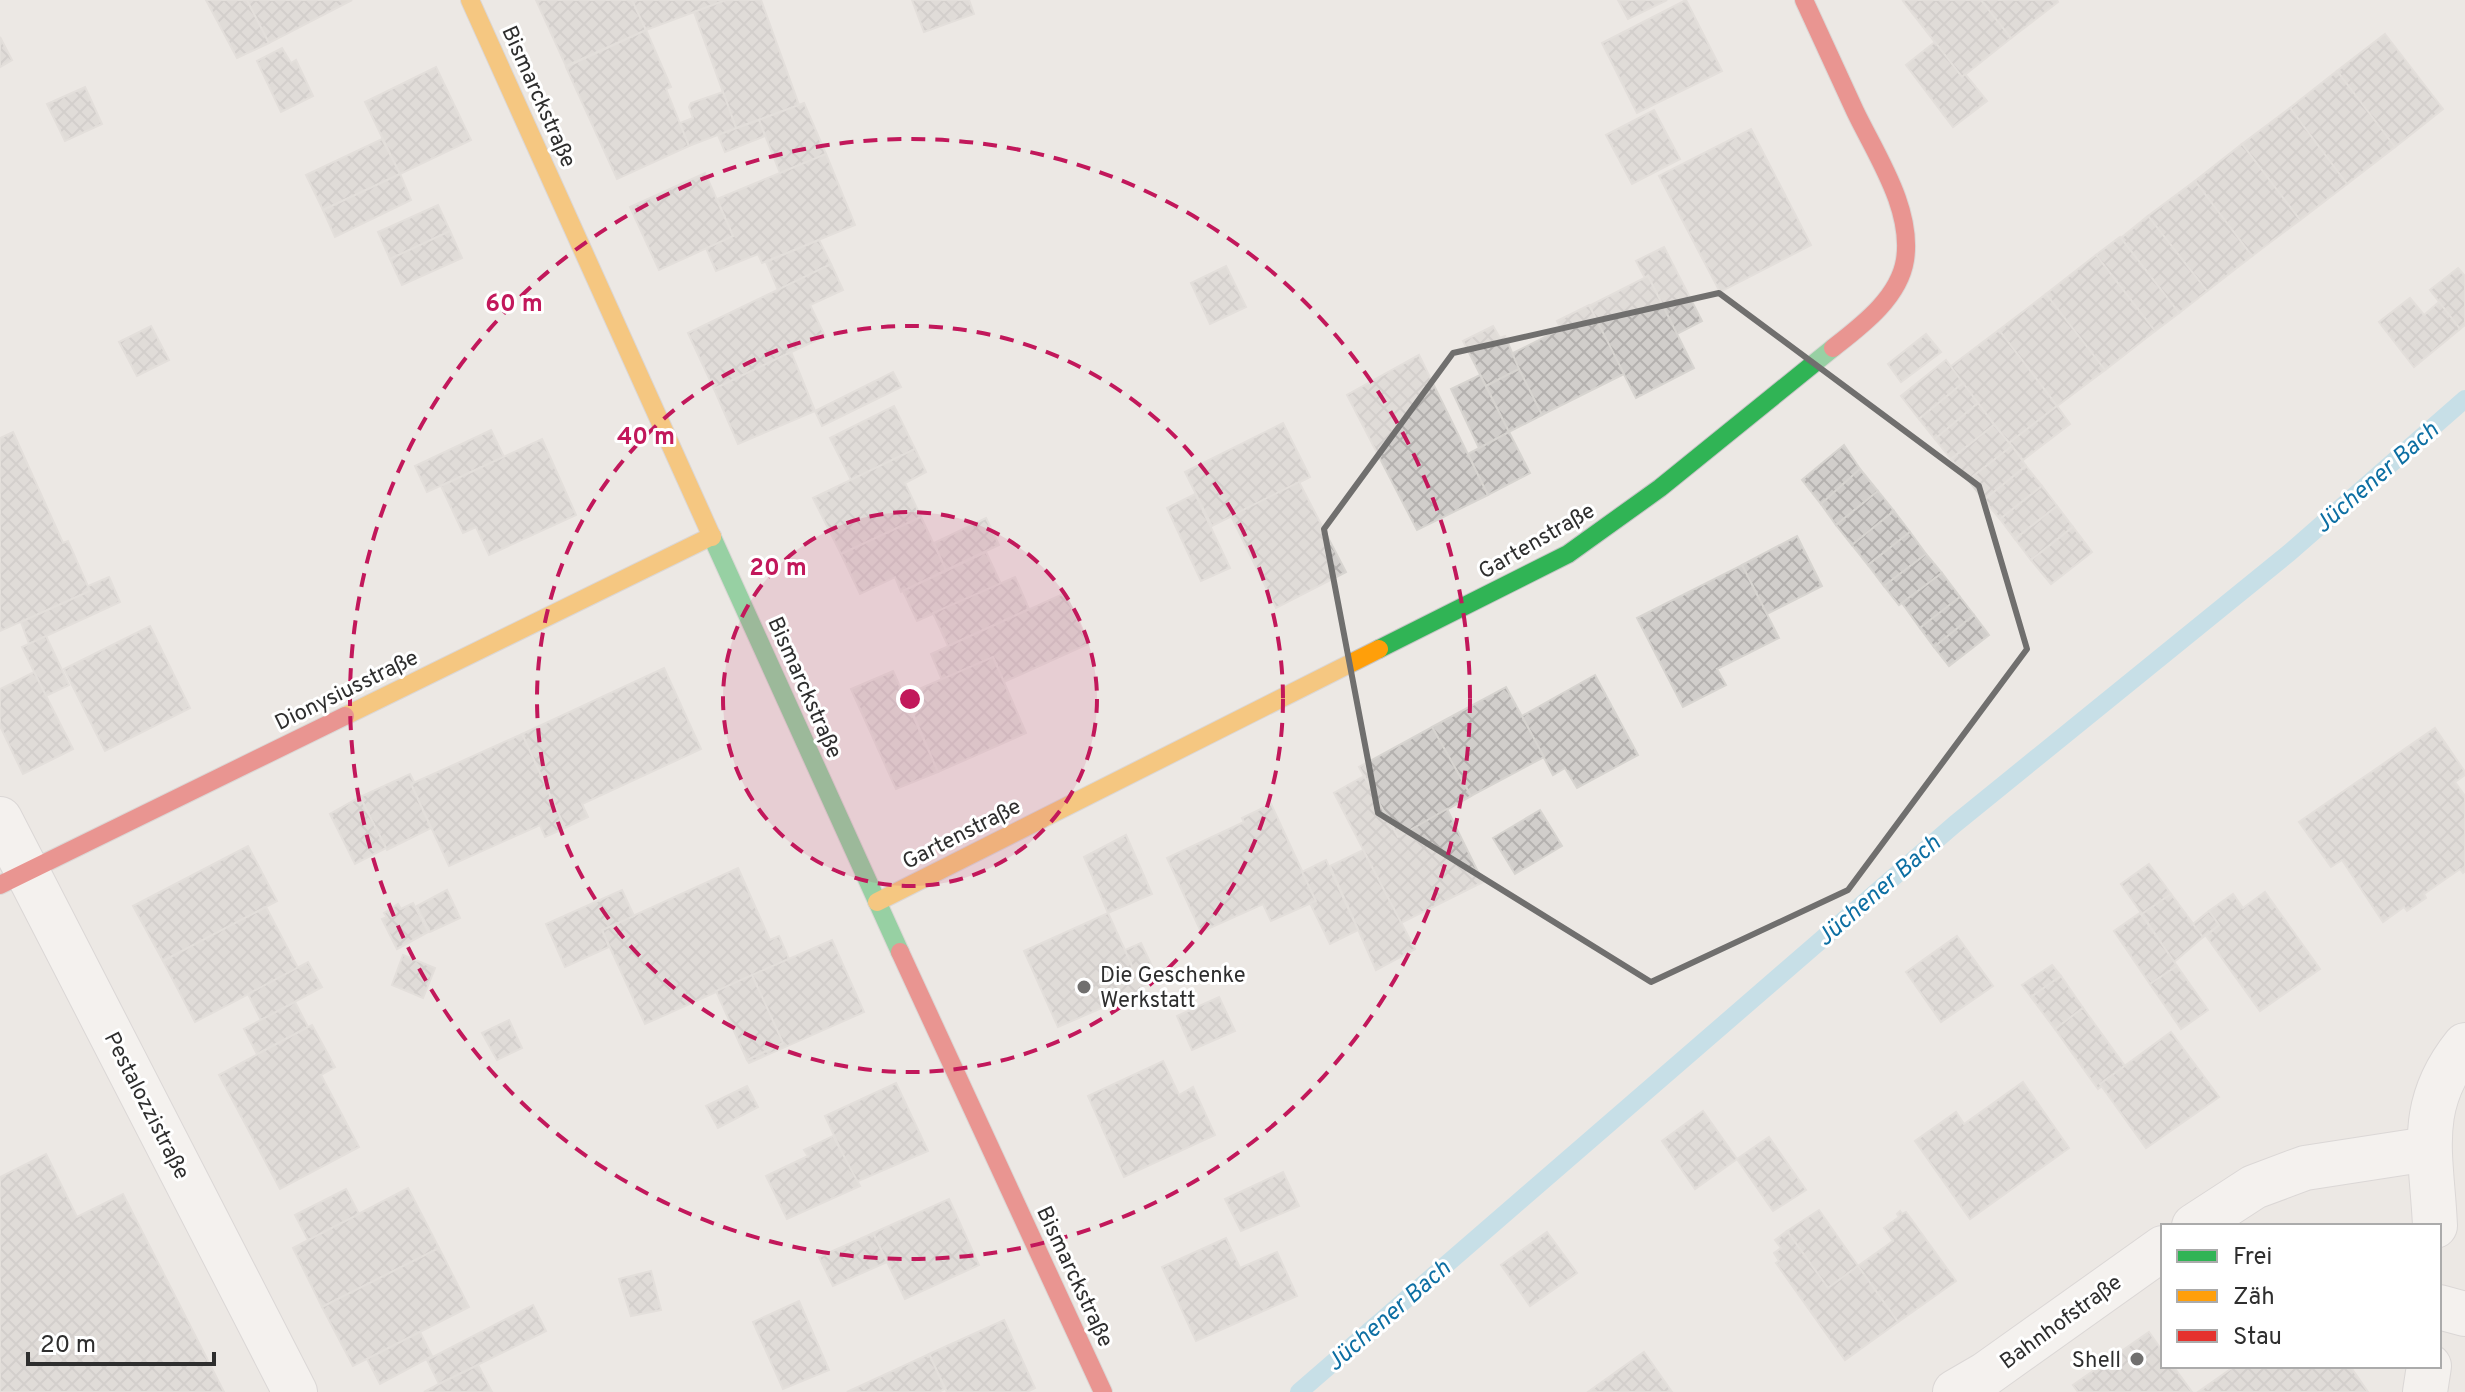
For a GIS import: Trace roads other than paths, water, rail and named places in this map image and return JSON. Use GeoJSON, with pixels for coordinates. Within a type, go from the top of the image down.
{"type":"FeatureCollection","features":[{"type":"Feature","properties":{"kind":"street","name":"Bismarckstraße"},"geometry":{"type":"LineString","coordinates":[[470,0],[877,902],[1103,1392]]}},
{"type":"Feature","properties":{"kind":"street","name":"Gartenstraße"},"geometry":{"type":"LineString","coordinates":[[877,902],[1568,554],[1660,488],[1861,326],[1884,301],[1901,275],[1906,257],[1905,236],[1891,189],[1804,0]]}},
{"type":"Feature","properties":{"kind":"street","name":"Dionysiusstraße"},"geometry":{"type":"LineString","coordinates":[[14,878],[712,536]]}},
{"type":"Feature","properties":{"kind":"street","name":"Pestalozzistraße"},"geometry":{"type":"LineString","coordinates":[[0,819],[14,878],[295,1392]]}},
{"type":"Feature","properties":{"kind":"street"},"geometry":{"type":"LineString","coordinates":[[2435,1224],[2428,1149],[2431,1116],[2451,1063],[2465,1045]]}},
{"type":"Feature","properties":{"kind":"street"},"geometry":{"type":"LineString","coordinates":[[2197,1224],[2254,1187],[2305,1168],[2428,1149]]}},
{"type":"Feature","properties":{"kind":"street","name":"Bahnhofstraße"},"geometry":{"type":"LineString","coordinates":[[1955,1392],[1986,1374],[2161,1249]]}},
{"type":"Feature","properties":{"kind":"street"},"geometry":{"type":"LineString","coordinates":[[2441,1308],[2465,1314]]}},
{"type":"Feature","properties":{"kind":"street"},"geometry":{"type":"LineString","coordinates":[[2425,1392],[2429,1368]]}},
{"type":"Feature","properties":{"kind":"waterway","name":"Jüchener Bach"},"geometry":{"type":"LineString","coordinates":[[1299,1392],[1955,824],[2289,553],[2465,399]]}},
{"type":"Feature","properties":{"kind":"place","name":"Die Geschenke Werkstatt"},"geometry":{"type":"Point","coordinates":[1084,987]}},
{"type":"Feature","properties":{"kind":"place","name":"Shell"},"geometry":{"type":"Point","coordinates":[2137,1359]}}]}
